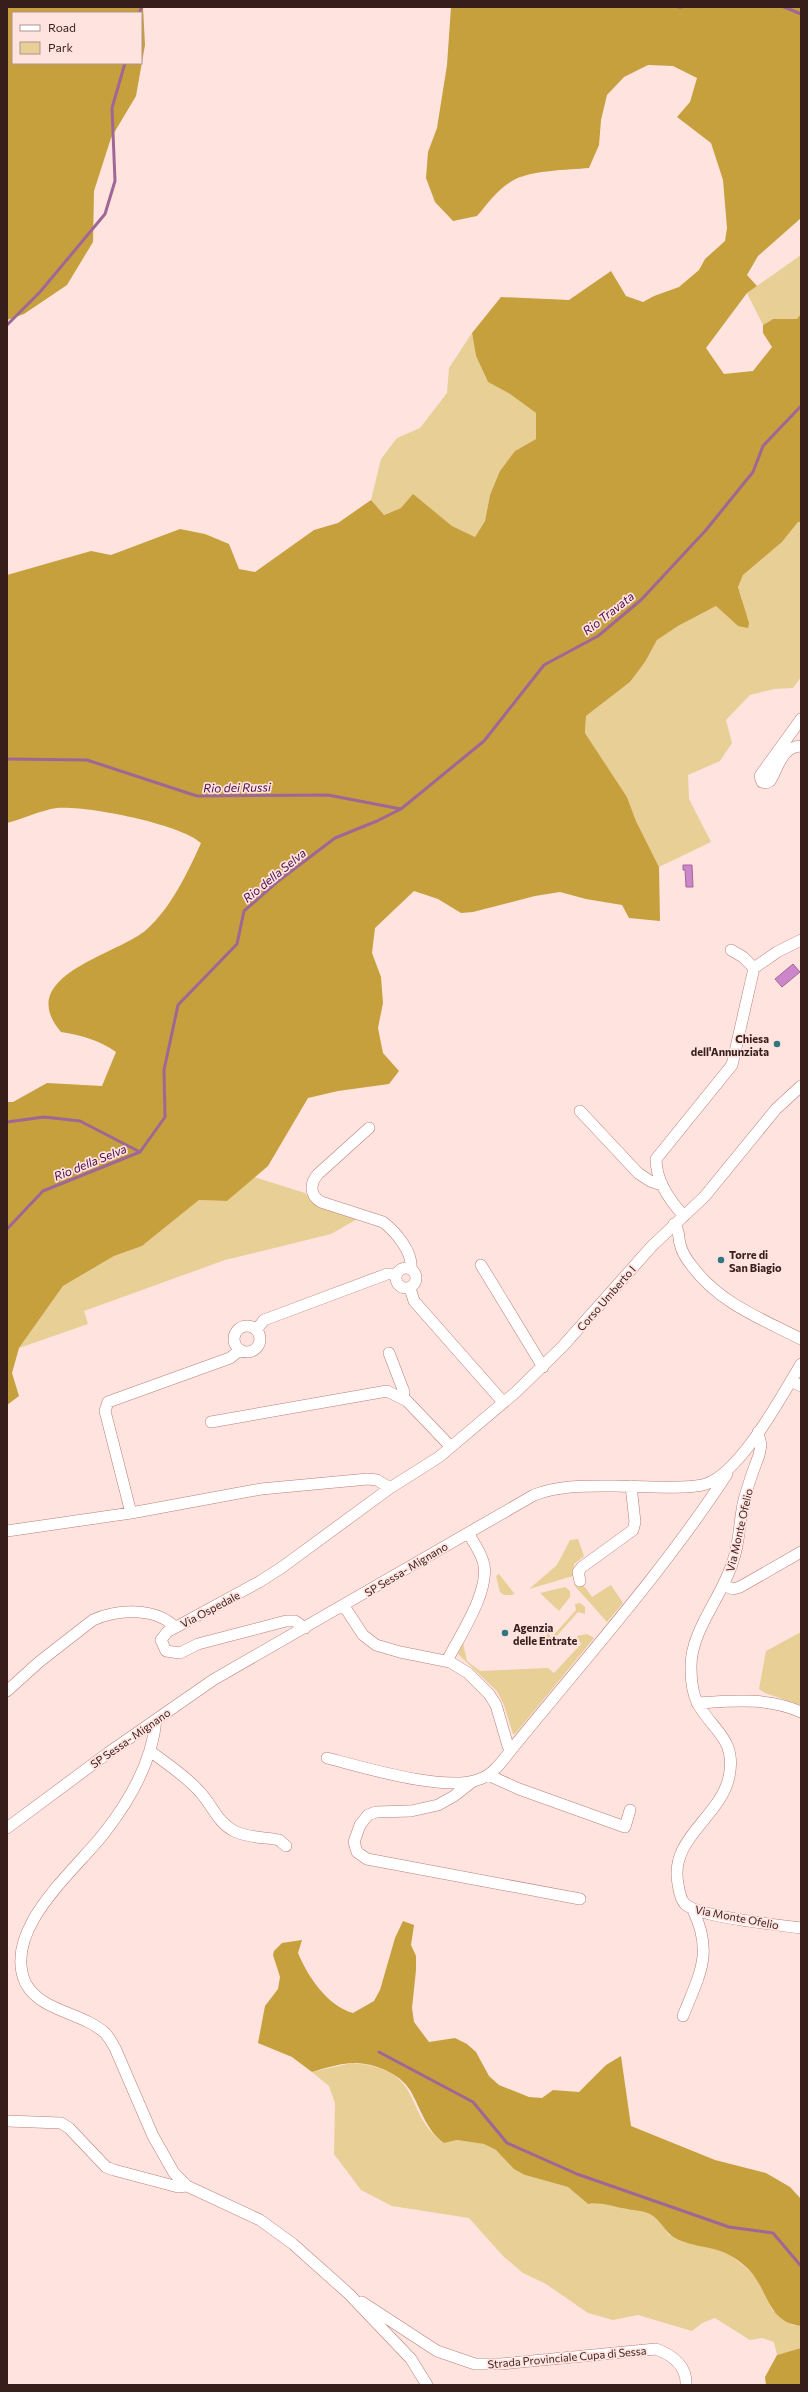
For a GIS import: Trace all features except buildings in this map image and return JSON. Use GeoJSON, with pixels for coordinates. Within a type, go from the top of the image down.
{"type":"FeatureCollection","features":[{"type":"Feature","properties":{"kind":"street"},"geometry":{"type":"LineString","coordinates":[[801,718],[760,776],[762,782],[766,783],[770,781],[786,752],[792,747],[801,746]]}},
{"type":"Feature","properties":{"kind":"street"},"geometry":{"type":"LineString","coordinates":[[684,1216],[671,1201],[662,1185],[656,1166],[658,1155],[732,1065],[754,968],[778,952],[801,940]]}},
{"type":"Feature","properties":{"kind":"street"},"geometry":{"type":"LineString","coordinates":[[731,950],[743,957],[754,968]]}},
{"type":"Feature","properties":{"kind":"street","name":"Corso Umberto I"},"geometry":{"type":"LineString","coordinates":[[390,1488],[451,1447],[542,1366],[652,1246],[705,1196],[768,1118],[801,1086]]}},
{"type":"Feature","properties":{"kind":"street"},"geometry":{"type":"LineString","coordinates":[[580,1111],[638,1173],[650,1181],[662,1185]]}},
{"type":"Feature","properties":{"kind":"street"},"geometry":{"type":"LineString","coordinates":[[369,1128],[316,1177],[311,1185],[316,1199],[383,1222],[389,1226],[409,1252],[412,1261],[411,1269],[417,1279],[410,1288]]}},
{"type":"Feature","properties":{"kind":"street"},"geometry":{"type":"LineString","coordinates":[[674,1224],[679,1231],[680,1244],[697,1273],[726,1300],[801,1339]]}},
{"type":"Feature","properties":{"kind":"street"},"geometry":{"type":"LineString","coordinates":[[481,1265],[542,1366]]}},
{"type":"Feature","properties":{"kind":"street"},"geometry":{"type":"LineString","coordinates":[[410,1288],[401,1286],[396,1279],[397,1274],[403,1268],[411,1269]]}},
{"type":"Feature","properties":{"kind":"street"},"geometry":{"type":"LineString","coordinates":[[257,1329],[264,1320],[388,1274],[397,1274]]}},
{"type":"Feature","properties":{"kind":"street"},"geometry":{"type":"LineString","coordinates":[[410,1288],[414,1301],[503,1402]]}},
{"type":"Feature","properties":{"kind":"street"},"geometry":{"type":"LineString","coordinates":[[130,1513],[105,1411],[108,1402],[230,1358],[240,1350],[252,1351],[258,1347],[260,1335],[257,1329],[251,1325],[243,1326],[237,1330],[234,1337],[235,1344],[240,1350]]}},
{"type":"Feature","properties":{"kind":"street"},"geometry":{"type":"LineString","coordinates":[[389,1353],[404,1392],[403,1398]]}},
{"type":"Feature","properties":{"kind":"street","name":"SP Sessa- Mignano"},"geometry":{"type":"LineString","coordinates":[[7,1828],[156,1720],[220,1676],[344,1606],[528,1498],[548,1490],[564,1487],[700,1485],[716,1480],[730,1468],[758,1432],[801,1364]]}},
{"type":"Feature","properties":{"kind":"street"},"geometry":{"type":"LineString","coordinates":[[791,1381],[801,1386]]}},
{"type":"Feature","properties":{"kind":"street"},"geometry":{"type":"LineString","coordinates":[[211,1422],[378,1392],[387,1392],[403,1398],[451,1447]]}},
{"type":"Feature","properties":{"kind":"street","name":"Via Monte Ofelio"},"geometry":{"type":"LineString","coordinates":[[758,1432],[761,1445],[745,1499],[738,1545],[725,1586],[693,1644],[692,1682],[697,1703],[724,1737],[728,1747],[730,1764],[729,1777],[718,1802],[684,1844],[678,1860],[676,1877],[679,1892],[684,1903],[693,1910],[752,1922],[801,1928]]}},
{"type":"Feature","properties":{"kind":"street"},"geometry":{"type":"LineString","coordinates":[[580,1900],[367,1859],[356,1852],[354,1842],[360,1825],[368,1815],[376,1812],[411,1811],[438,1805],[454,1796],[472,1782],[488,1775],[511,1750],[661,1566],[698,1518],[730,1468]]}},
{"type":"Feature","properties":{"kind":"street"},"geometry":{"type":"LineString","coordinates":[[7,1530],[130,1513],[217,1496],[346,1480],[377,1480],[390,1488]]}},
{"type":"Feature","properties":{"kind":"street"},"geometry":{"type":"LineString","coordinates":[[580,1581],[578,1572],[582,1567],[633,1530],[635,1522],[631,1486]]}},
{"type":"Feature","properties":{"kind":"street","name":"Via Ospedale"},"geometry":{"type":"LineString","coordinates":[[305,1628],[295,1621],[286,1621],[198,1644],[176,1653],[166,1651],[161,1640],[164,1634],[175,1627],[259,1582],[390,1488]]}},
{"type":"Feature","properties":{"kind":"street"},"geometry":{"type":"LineString","coordinates":[[447,1661],[480,1596],[484,1576],[482,1557],[468,1533]]}},
{"type":"Feature","properties":{"kind":"street"},"geometry":{"type":"LineString","coordinates":[[725,1586],[733,1589],[740,1587],[801,1552]]}},
{"type":"Feature","properties":{"kind":"street"},"geometry":{"type":"LineString","coordinates":[[344,1606],[363,1635],[376,1645],[447,1661],[460,1667],[490,1694],[501,1716],[508,1746],[511,1750]]}},
{"type":"Feature","properties":{"kind":"street"},"geometry":{"type":"LineString","coordinates":[[7,1691],[50,1653],[93,1620],[102,1616],[113,1614],[152,1614],[167,1619],[175,1627]]}},
{"type":"Feature","properties":{"kind":"street"},"geometry":{"type":"LineString","coordinates":[[697,1703],[745,1701],[768,1702],[801,1712]]}},
{"type":"Feature","properties":{"kind":"street"},"geometry":{"type":"LineString","coordinates":[[156,1720],[150,1752],[139,1779],[112,1823],[80,1862],[50,1892],[34,1914],[25,1932],[19,1961],[25,1982],[38,1998],[105,2034],[115,2048],[164,2159],[187,2186],[260,2220],[278,2231],[349,2294],[411,2359],[427,2385]]}},
{"type":"Feature","properties":{"kind":"street"},"geometry":{"type":"LineString","coordinates":[[150,1752],[191,1782],[202,1793],[219,1818],[233,1831],[244,1835],[279,1840],[286,1846]]}},
{"type":"Feature","properties":{"kind":"street"},"geometry":{"type":"LineString","coordinates":[[327,1758],[418,1779],[472,1782]]}},
{"type":"Feature","properties":{"kind":"street"},"geometry":{"type":"LineString","coordinates":[[488,1775],[519,1789],[625,1827],[630,1810]]}},
{"type":"Feature","properties":{"kind":"street"},"geometry":{"type":"LineString","coordinates":[[682,2016],[703,1967],[704,1955],[698,1921],[693,1910]]}},
{"type":"Feature","properties":{"kind":"street"},"geometry":{"type":"LineString","coordinates":[[7,2121],[61,2123],[69,2128],[106,2166],[114,2170],[178,2187],[187,2186]]}},
{"type":"Feature","properties":{"kind":"street","name":"Strada Provinciale Cupa di Sessa"},"geometry":{"type":"LineString","coordinates":[[349,2294],[437,2351],[458,2360],[476,2364],[501,2364],[656,2349],[671,2354],[680,2365],[686,2379],[686,2385]]}},
{"type":"Feature","properties":{"kind":"green space"},"geometry":{"type":"Polygon","coordinates":[[[801,255],[801,314],[797,319],[773,319],[763,325],[747,293],[801,255]]]}},
{"type":"Feature","properties":{"kind":"green space"},"geometry":{"type":"Polygon","coordinates":[[[472,333],[476,356],[488,382],[510,394],[536,413],[536,439],[515,451],[490,495],[485,521],[475,537],[452,526],[432,510],[401,508],[383,515],[371,500],[381,459],[397,438],[420,428],[447,393],[449,368],[472,333]]]}},
{"type":"Feature","properties":{"kind":"green space"},"geometry":{"type":"Polygon","coordinates":[[[798,522],[801,522],[801,677],[793,688],[774,689],[750,695],[726,720],[732,743],[720,761],[688,775],[689,799],[711,842],[659,867],[636,821],[627,797],[585,733],[586,716],[630,682],[645,662],[657,640],[678,626],[716,606],[738,626],[742,599],[738,587],[743,575],[782,542],[798,522]]]}},
{"type":"Feature","properties":{"kind":"green space"},"geometry":{"type":"Polygon","coordinates":[[[254,1177],[305,1193],[314,1203],[359,1218],[331,1234],[225,1260],[84,1311],[88,1324],[19,1348],[63,1286],[114,1256],[142,1246],[199,1200],[227,1201],[254,1177]]]}},
{"type":"Feature","properties":{"kind":"green space"},"geometry":{"type":"Polygon","coordinates":[[[578,1539],[584,1556],[574,1564],[573,1576],[529,1589],[557,1565],[570,1540],[578,1539]]]}},
{"type":"Feature","properties":{"kind":"green space"},"geometry":{"type":"Polygon","coordinates":[[[499,1574],[514,1593],[513,1595],[504,1595],[500,1592],[496,1576],[499,1574]]]}},
{"type":"Feature","properties":{"kind":"green space"},"geometry":{"type":"Polygon","coordinates":[[[573,1584],[585,1587],[592,1597],[611,1585],[623,1603],[607,1622],[573,1584]]]}},
{"type":"Feature","properties":{"kind":"green space"},"geometry":{"type":"Polygon","coordinates":[[[565,1587],[570,1591],[570,1597],[559,1611],[540,1593],[565,1587]]]}},
{"type":"Feature","properties":{"kind":"green space"},"geometry":{"type":"Polygon","coordinates":[[[580,1603],[585,1607],[585,1614],[578,1612],[553,1640],[560,1644],[553,1647],[549,1646],[545,1640],[548,1632],[551,1638],[576,1610],[575,1604],[580,1603]]]}},
{"type":"Feature","properties":{"kind":"green space"},"geometry":{"type":"Polygon","coordinates":[[[801,1632],[801,1705],[765,1693],[759,1689],[766,1651],[801,1632]]]}},
{"type":"Feature","properties":{"kind":"green space"},"geometry":{"type":"Polygon","coordinates":[[[587,1634],[594,1638],[515,1734],[513,1734],[504,1705],[497,1691],[458,1654],[463,1643],[467,1661],[480,1671],[548,1668],[554,1673],[581,1644],[577,1636],[587,1634]]]}},
{"type":"Feature","properties":{"kind":"green space"},"geometry":{"type":"Polygon","coordinates":[[[352,2063],[376,2067],[392,2074],[403,2083],[422,2119],[431,2131],[444,2143],[457,2140],[484,2144],[496,2150],[525,2175],[568,2187],[588,2204],[603,2204],[643,2211],[653,2216],[663,2226],[669,2235],[725,2251],[755,2275],[772,2310],[792,2325],[801,2326],[801,2348],[777,2355],[774,2342],[762,2338],[750,2340],[715,2318],[702,2323],[692,2331],[638,2315],[613,2320],[588,2313],[546,2284],[523,2273],[504,2257],[469,2218],[392,2206],[361,2190],[334,2154],[335,2103],[329,2086],[312,2072],[352,2063]]]}},
{"type":"Feature","properties":{"kind":"shaded area"},"geometry":{"type":"Polygon","coordinates":[[[7,7],[143,7],[145,45],[142,62],[142,12],[12,12],[12,64],[142,64],[136,96],[111,138],[94,191],[93,242],[67,285],[24,314],[7,320],[7,7]]]}},
{"type":"Feature","properties":{"kind":"shaded area"},"geometry":{"type":"Polygon","coordinates":[[[451,7],[801,7],[801,218],[758,256],[747,275],[757,286],[747,293],[706,348],[724,374],[753,371],[772,347],[763,333],[763,325],[773,319],[797,319],[801,314],[801,522],[798,522],[782,542],[743,575],[738,587],[749,623],[748,628],[738,626],[716,606],[678,626],[657,640],[645,662],[630,682],[586,716],[585,733],[627,797],[636,821],[659,867],[660,921],[629,918],[622,905],[586,899],[560,892],[535,896],[473,912],[461,913],[438,899],[414,891],[375,928],[372,953],[381,977],[383,1003],[378,1028],[383,1053],[399,1071],[389,1084],[338,1091],[308,1098],[268,1166],[227,1201],[199,1200],[142,1246],[114,1256],[63,1286],[19,1348],[12,1373],[19,1396],[7,1405],[7,1102],[13,1102],[47,1083],[102,1086],[116,1052],[103,1044],[90,1039],[61,1032],[50,1013],[50,996],[59,982],[75,969],[132,939],[146,930],[155,921],[178,889],[201,843],[174,829],[132,817],[70,808],[57,808],[7,823],[7,575],[91,551],[111,555],[180,529],[205,534],[229,544],[239,569],[255,572],[314,530],[338,523],[371,500],[384,515],[401,508],[413,494],[452,526],[475,537],[485,521],[490,495],[500,471],[515,451],[536,439],[536,413],[510,394],[488,382],[476,356],[472,333],[501,297],[569,300],[611,271],[626,296],[643,302],[654,296],[679,287],[699,270],[705,259],[725,241],[727,228],[723,180],[711,143],[677,117],[690,102],[697,78],[673,66],[648,65],[624,77],[607,95],[601,120],[599,145],[589,168],[549,171],[520,177],[502,188],[477,216],[453,221],[435,202],[426,178],[428,152],[437,128],[447,65],[451,7]]]}},
{"type":"Feature","properties":{"kind":"shaded area"},"geometry":{"type":"Polygon","coordinates":[[[683,865],[692,865],[693,887],[686,887],[685,870],[683,870],[683,865]]]}},
{"type":"Feature","properties":{"kind":"shaded area"},"geometry":{"type":"Polygon","coordinates":[[[793,964],[800,972],[782,987],[775,979],[793,964]]]}},
{"type":"Feature","properties":{"kind":"shaded area"},"geometry":{"type":"Polygon","coordinates":[[[403,1921],[414,1925],[411,1945],[416,1956],[412,2008],[414,2022],[429,2042],[455,2038],[467,2044],[476,2052],[489,2076],[499,2085],[529,2097],[542,2098],[553,2090],[579,2092],[606,2065],[621,2056],[631,2126],[715,2160],[766,2173],[790,2187],[801,2199],[801,2326],[789,2323],[780,2318],[774,2311],[753,2275],[737,2260],[721,2251],[675,2238],[657,2219],[650,2214],[603,2204],[588,2204],[568,2187],[525,2175],[514,2169],[496,2150],[484,2144],[457,2140],[444,2143],[428,2126],[410,2090],[392,2073],[376,2066],[359,2063],[336,2065],[312,2072],[292,2057],[258,2043],[265,2006],[278,1989],[280,1977],[273,1955],[274,1951],[282,1943],[302,1940],[298,1953],[307,1971],[319,1989],[335,2004],[353,2013],[374,2001],[380,1990],[395,1938],[403,1921]]]}},
{"type":"Feature","properties":{"kind":"shaded area"},"geometry":{"type":"Polygon","coordinates":[[[801,2348],[801,2385],[766,2385],[765,2377],[777,2355],[801,2348]]]}},
{"type":"Feature","properties":{"kind":"waterway"},"geometry":{"type":"LineString","coordinates":[[140,12],[142,7]]}},
{"type":"Feature","properties":{"kind":"waterway"},"geometry":{"type":"LineString","coordinates":[[784,7],[801,14]]}},
{"type":"Feature","properties":{"kind":"waterway"},"geometry":{"type":"LineString","coordinates":[[7,325],[40,292],[105,214],[115,181],[112,108],[125,64]]}},
{"type":"Feature","properties":{"kind":"waterway","name":"Rio della Selva"},"geometry":{"type":"LineString","coordinates":[[7,1229],[43,1191],[140,1152],[165,1117],[164,1070],[178,1005],[237,944],[244,911],[277,882],[335,838],[377,821],[401,809],[484,741],[544,665],[598,636],[641,600],[706,530],[753,472],[763,446],[801,406]]}},
{"type":"Feature","properties":{"kind":"waterway","name":"Rio dei Russi"},"geometry":{"type":"LineString","coordinates":[[7,759],[87,760],[197,796],[328,795],[401,809]]}},
{"type":"Feature","properties":{"kind":"waterway"},"geometry":{"type":"LineString","coordinates":[[7,1122],[44,1117],[80,1121],[140,1152]]}},
{"type":"Feature","properties":{"kind":"waterway"},"geometry":{"type":"LineString","coordinates":[[379,2052],[473,2102],[507,2143],[577,2174],[729,2227],[773,2233],[801,2266]]}},
{"type":"Feature","properties":{"kind":"place","name":"Chiesa dell'Annunziata"},"geometry":{"type":"Point","coordinates":[777,1044]}},
{"type":"Feature","properties":{"kind":"place","name":"Torre di San Biagio"},"geometry":{"type":"Point","coordinates":[721,1260]}},
{"type":"Feature","properties":{"kind":"place","name":"Agenzia delle Entrate"},"geometry":{"type":"Point","coordinates":[505,1633]}},
{"type":"Feature","properties":{"kind":"water label","name":"Rio Travata"},"geometry":{"type":"Point","coordinates":[608,613]}}]}
